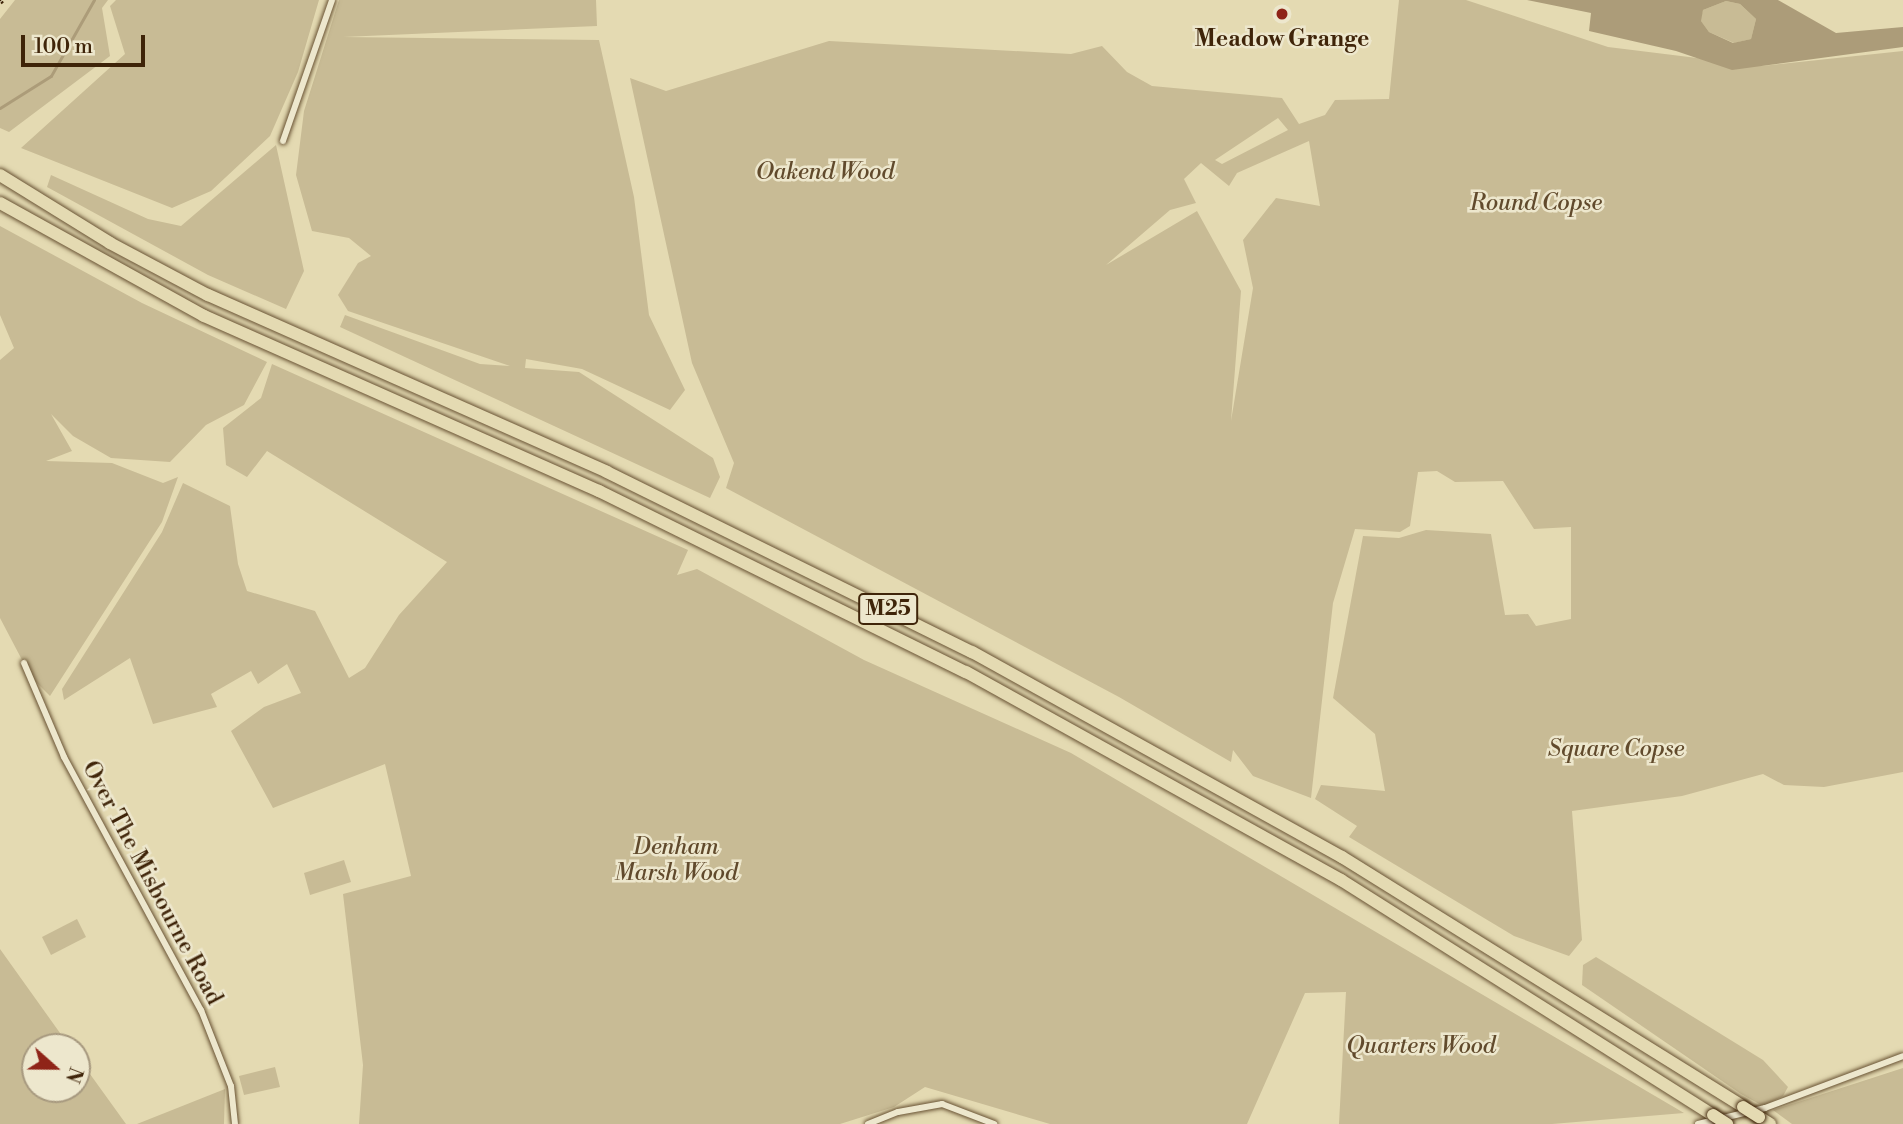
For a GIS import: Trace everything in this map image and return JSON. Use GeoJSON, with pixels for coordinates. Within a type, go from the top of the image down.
{"type":"FeatureCollection","features":[{"type":"Feature","properties":{"kind":"highway","name":"M25"},"geometry":{"type":"LineString","coordinates":[[0,175],[110,243],[208,295],[607,472],[972,652],[1342,857],[1743,1107],[1765,1116]]}},
{"type":"Feature","properties":{"kind":"highway","name":"M25"},"geometry":{"type":"LineString","coordinates":[[0,202],[204,316],[599,491],[966,672],[1341,880],[1708,1119],[1727,1124]]}},
{"type":"Feature","properties":{"kind":"street"},"geometry":{"type":"LineString","coordinates":[[283,141],[331,0]]}},
{"type":"Feature","properties":{"kind":"street","name":"Over The Misbourne Road"},"geometry":{"type":"LineString","coordinates":[[24,663],[64,757],[201,1010],[232,1086],[235,1124]]}},
{"type":"Feature","properties":{"kind":"street"},"geometry":{"type":"LineString","coordinates":[[1698,1124],[1708,1119],[1765,1116],[1903,1056]]}},
{"type":"Feature","properties":{"kind":"street"},"geometry":{"type":"LineString","coordinates":[[868,1124],[898,1112],[942,1104],[990,1123]]}},
{"type":"Feature","properties":{"kind":"green space"},"geometry":{"type":"Polygon","coordinates":[[[15,0],[108,0],[102,8],[110,56],[9,132],[0,128],[0,19],[15,0]]]}},
{"type":"Feature","properties":{"kind":"green space"},"geometry":{"type":"Polygon","coordinates":[[[116,0],[319,0],[298,72],[270,136],[211,191],[172,208],[21,148],[125,54],[110,6],[116,0]]]}},
{"type":"Feature","properties":{"kind":"green space"},"geometry":{"type":"Polygon","coordinates":[[[339,0],[596,0],[597,26],[343,37],[599,40],[634,197],[649,315],[685,390],[670,410],[582,369],[526,359],[525,368],[579,372],[713,458],[720,477],[710,498],[340,327],[345,315],[480,364],[510,366],[348,311],[338,295],[358,263],[371,256],[349,238],[312,231],[296,175],[304,111],[339,0]]]}},
{"type":"Feature","properties":{"kind":"green space"},"geometry":{"type":"Polygon","coordinates":[[[1399,0],[1466,0],[1608,47],[1762,66],[1903,51],[1903,772],[1824,787],[1784,785],[1763,774],[1682,796],[1572,811],[1582,940],[1569,956],[1514,936],[1349,837],[1357,826],[1315,799],[1321,785],[1385,791],[1375,734],[1333,698],[1363,536],[1399,538],[1426,530],[1491,534],[1505,615],[1528,614],[1536,626],[1571,619],[1571,527],[1534,529],[1503,481],[1455,482],[1437,471],[1418,472],[1410,526],[1400,532],[1355,529],[1333,603],[1311,798],[1253,776],[1233,750],[1231,762],[1119,697],[726,488],[734,463],[692,363],[630,78],[666,91],[829,41],[1071,54],[1102,46],[1127,72],[1152,86],[1282,98],[1299,124],[1325,115],[1335,100],[1389,99],[1399,0]],[[1278,118],[1215,160],[1222,164],[1288,130],[1278,118]],[[1309,141],[1237,173],[1229,186],[1201,163],[1184,179],[1196,203],[1170,210],[1106,265],[1197,211],[1241,291],[1231,421],[1253,288],[1243,240],[1276,198],[1320,206],[1309,141]]]}},
{"type":"Feature","properties":{"kind":"green space"},"geometry":{"type":"Polygon","coordinates":[[[1726,1],[1740,4],[1756,19],[1751,39],[1734,43],[1709,32],[1700,20],[1703,10],[1726,1]]]}},
{"type":"Feature","properties":{"kind":"green space"},"geometry":{"type":"Polygon","coordinates":[[[276,145],[304,271],[286,309],[208,275],[47,187],[51,175],[148,219],[181,226],[276,145]]]}},
{"type":"Feature","properties":{"kind":"green space"},"geometry":{"type":"Polygon","coordinates":[[[0,226],[142,303],[267,362],[244,405],[206,425],[170,462],[111,458],[73,436],[51,414],[72,451],[46,461],[112,463],[163,483],[178,477],[162,522],[50,696],[31,677],[0,618],[0,360],[14,348],[0,315],[0,226]]]}},
{"type":"Feature","properties":{"kind":"green space"},"geometry":{"type":"Polygon","coordinates":[[[272,364],[688,550],[677,575],[697,569],[864,660],[1071,753],[1684,1113],[1552,1124],[1339,1124],[1346,992],[1305,993],[1247,1124],[1050,1124],[925,1087],[894,1107],[840,1124],[359,1124],[363,1065],[343,894],[411,876],[385,764],[273,808],[231,731],[264,707],[301,693],[287,664],[258,684],[251,671],[211,694],[217,707],[153,724],[130,658],[64,700],[62,689],[162,532],[183,483],[230,506],[238,564],[247,591],[315,611],[349,678],[365,668],[399,615],[447,562],[267,451],[247,477],[226,465],[223,428],[261,398],[272,364]]]}},
{"type":"Feature","properties":{"kind":"green space"},"geometry":{"type":"Polygon","coordinates":[[[344,860],[351,882],[310,895],[304,873],[344,860]]]}},
{"type":"Feature","properties":{"kind":"green space"},"geometry":{"type":"Polygon","coordinates":[[[77,919],[86,937],[51,955],[42,937],[77,919]]]}},
{"type":"Feature","properties":{"kind":"green space"},"geometry":{"type":"Polygon","coordinates":[[[0,949],[60,1033],[21,1033],[21,1103],[91,1103],[91,1075],[126,1124],[0,1124],[0,949]]]}},
{"type":"Feature","properties":{"kind":"green space"},"geometry":{"type":"Polygon","coordinates":[[[1596,957],[1763,1060],[1788,1087],[1783,1096],[1763,1106],[1741,1094],[1582,985],[1583,965],[1596,957]]]}},
{"type":"Feature","properties":{"kind":"green space"},"geometry":{"type":"Polygon","coordinates":[[[275,1067],[280,1087],[244,1095],[239,1076],[275,1067]]]}},
{"type":"Feature","properties":{"kind":"green space"},"geometry":{"type":"Polygon","coordinates":[[[1903,1068],[1903,1124],[1792,1124],[1773,1110],[1903,1068]]]}},
{"type":"Feature","properties":{"kind":"green space"},"geometry":{"type":"Polygon","coordinates":[[[225,1089],[224,1124],[137,1124],[225,1089]]]}},
{"type":"Feature","properties":{"kind":"shaded area"},"geometry":{"type":"Polygon","coordinates":[[[1527,0],[1778,0],[1836,33],[1903,27],[1903,47],[1732,70],[1676,51],[1589,31],[1591,13],[1527,0]],[[1726,1],[1703,10],[1701,21],[1709,32],[1733,43],[1751,39],[1756,19],[1740,4],[1726,1]]]}},
{"type":"Feature","properties":{"kind":"waterway"},"geometry":{"type":"LineString","coordinates":[[0,108],[51,76],[94,0]]}},
{"type":"Feature","properties":{"kind":"place","name":"Meadow Grange"},"geometry":{"type":"Point","coordinates":[1282,14]}},
{"type":"Feature","properties":{"kind":"park label","name":"Oakend Wood"},"geometry":{"type":"Point","coordinates":[825,172]}},
{"type":"Feature","properties":{"kind":"park label","name":"Round Copse"},"geometry":{"type":"Point","coordinates":[1536,203]}},
{"type":"Feature","properties":{"kind":"park label","name":"Square Copse"},"geometry":{"type":"Point","coordinates":[1616,749]}},
{"type":"Feature","properties":{"kind":"park label","name":"Denham Marsh Wood"},"geometry":{"type":"Point","coordinates":[676,860]}},
{"type":"Feature","properties":{"kind":"park label","name":"Quarters Wood"},"geometry":{"type":"Point","coordinates":[1421,1046]}}]}
